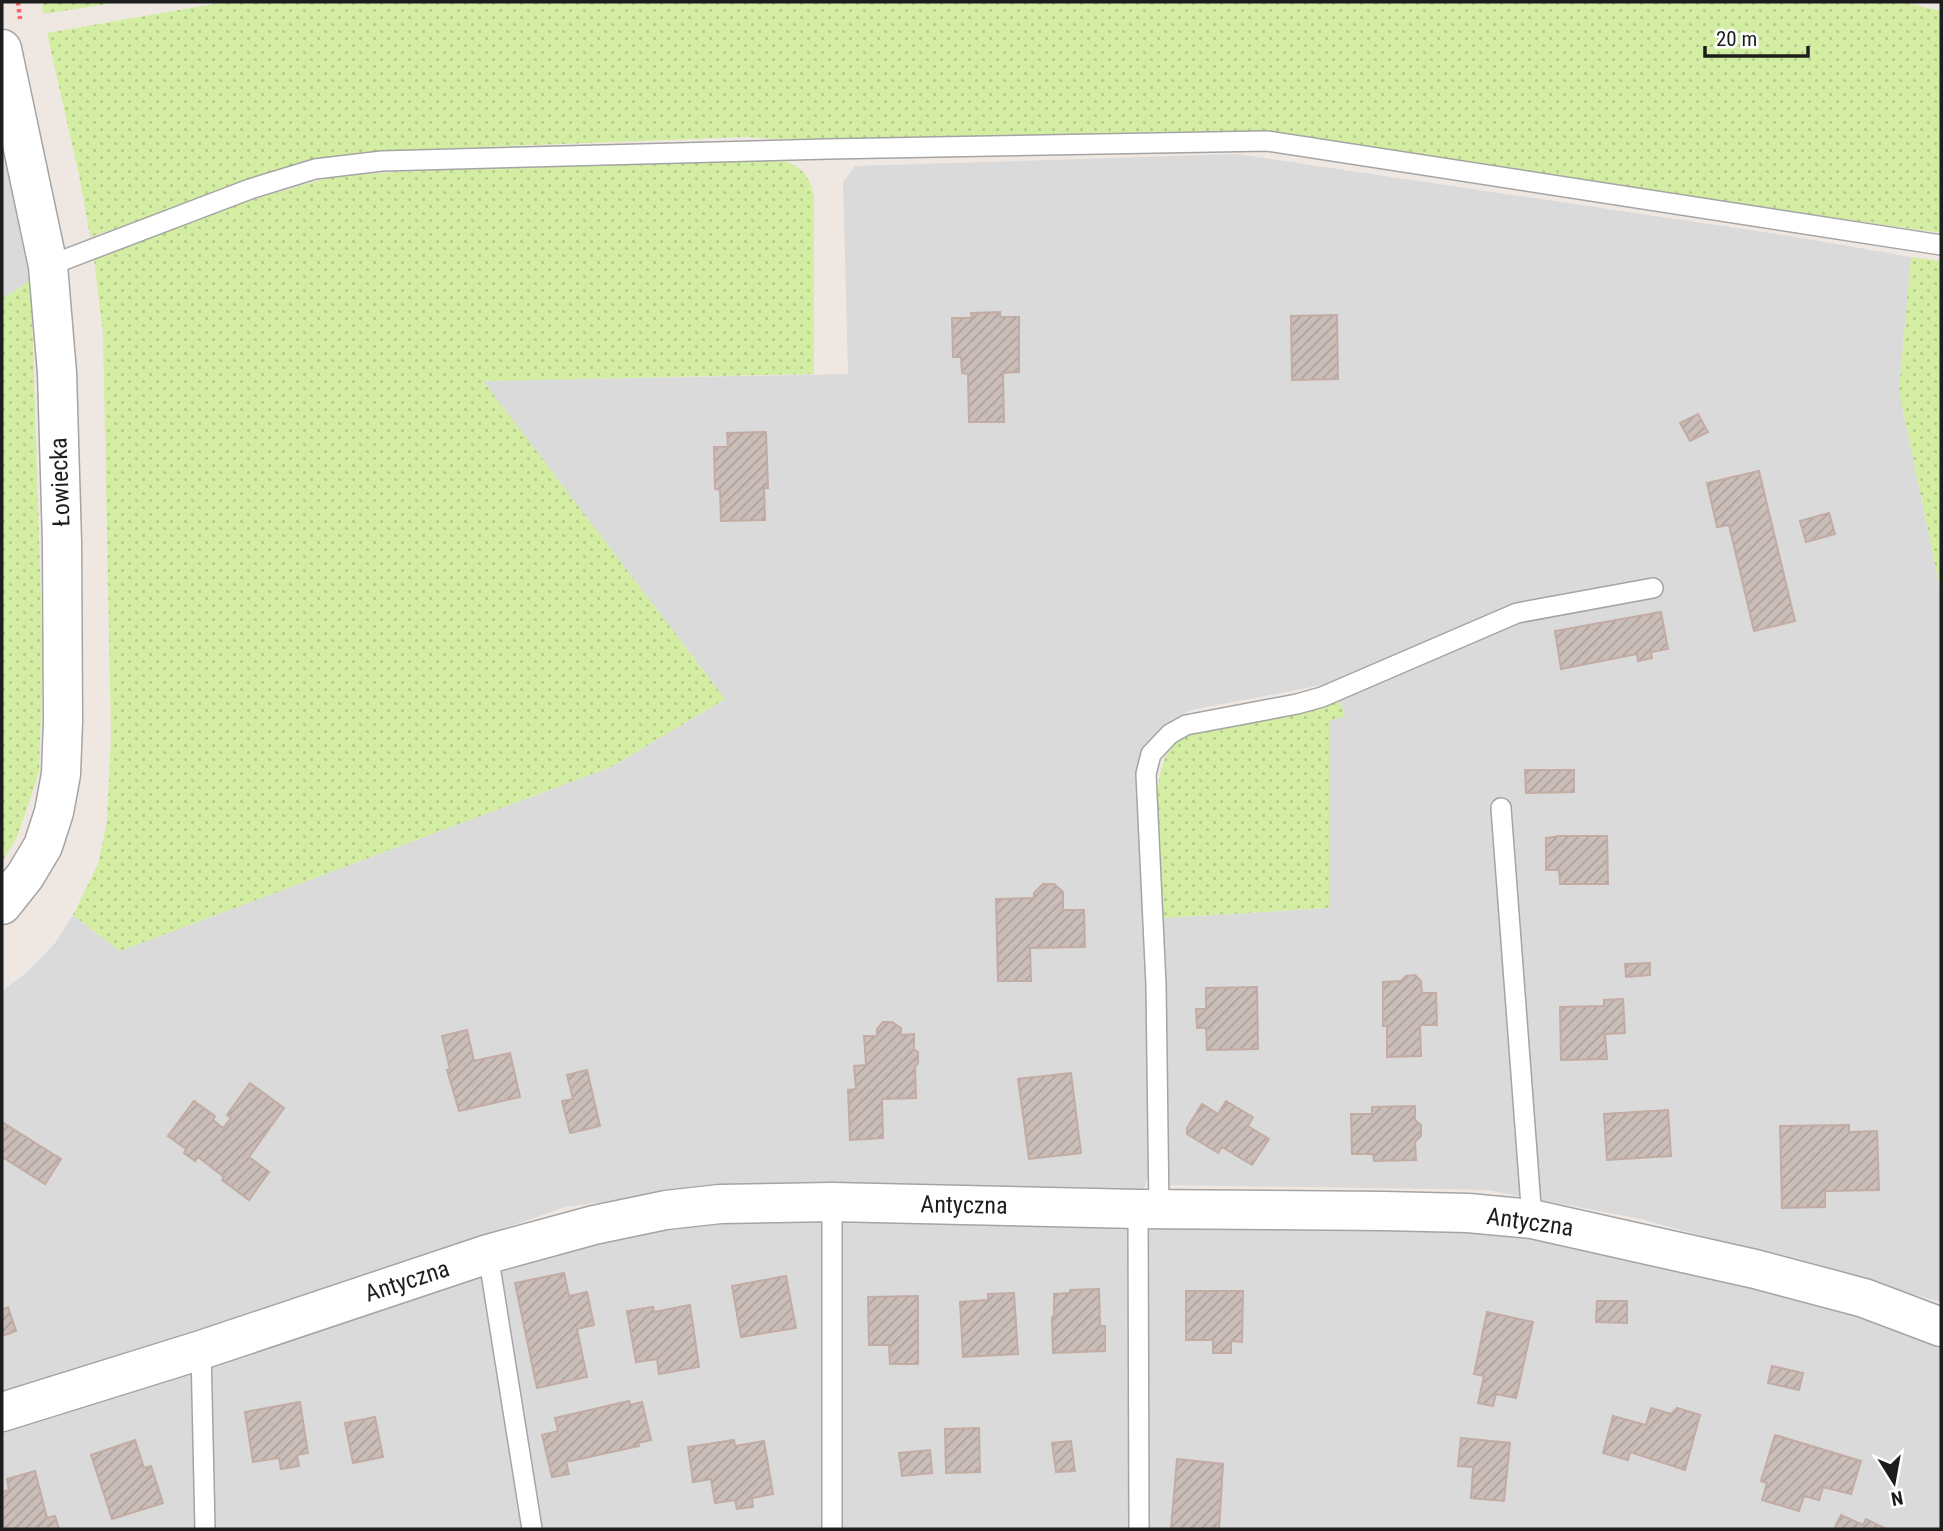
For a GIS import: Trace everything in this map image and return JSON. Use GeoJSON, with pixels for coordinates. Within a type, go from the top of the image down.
{"type":"FeatureCollection","features":[{"type":"Feature","properties":{"kind":"street","name":"Łowiecka"},"geometry":{"type":"LineString","coordinates":[[2,50],[48,266],[57,373],[63,721],[61,774],[54,812],[43,846],[25,876],[2,905]]}},
{"type":"Feature","properties":{"kind":"street","name":"Antyczna"},"geometry":{"type":"LineString","coordinates":[[2,1412],[201,1350],[488,1254],[594,1225],[666,1210],[720,1205],[832,1202],[1454,1213],[1532,1219],[1755,1269],[1864,1298],[1941,1327]]}},
{"type":"Feature","properties":{"kind":"lane"},"geometry":{"type":"LineString","coordinates":[[48,266],[250,189],[315,169],[382,161],[1267,141],[1941,245]]}},
{"type":"Feature","properties":{"kind":"lane"},"geometry":{"type":"LineString","coordinates":[[1139,1529],[1156,985],[1146,774],[1151,754],[1170,734],[1186,725],[1322,697],[1517,612],[1653,589]]}},
{"type":"Feature","properties":{"kind":"lane"},"geometry":{"type":"LineString","coordinates":[[1501,807],[1532,1219]]}},
{"type":"Feature","properties":{"kind":"lane"},"geometry":{"type":"LineString","coordinates":[[832,1202],[832,1529]]}},
{"type":"Feature","properties":{"kind":"lane"},"geometry":{"type":"LineString","coordinates":[[488,1254],[533,1529]]}},
{"type":"Feature","properties":{"kind":"lane"},"geometry":{"type":"LineString","coordinates":[[201,1350],[205,1529]]}},
{"type":"Feature","properties":{"kind":"shaded area"},"geometry":{"type":"Polygon","coordinates":[[[2,137],[31,280],[2,299],[2,137]]]}},
{"type":"Feature","properties":{"kind":"shaded area"},"geometry":{"type":"Polygon","coordinates":[[[1237,154],[1796,237],[1911,257],[1899,391],[1941,593],[1941,1302],[1641,1219],[1488,1190],[1167,1185],[1161,918],[1329,908],[1329,720],[1333,683],[1191,710],[1173,720],[1157,735],[1149,985],[1150,1169],[1144,1190],[717,1187],[565,1207],[290,1304],[2,1399],[2,991],[26,973],[56,942],[73,915],[120,951],[611,767],[725,699],[482,381],[848,374],[843,182],[855,166],[1237,154]]]}},
{"type":"Feature","properties":{"kind":"shaded area"},"geometry":{"type":"Polygon","coordinates":[[[731,1218],[1394,1226],[1522,1234],[1768,1290],[1908,1331],[1941,1346],[1941,1529],[2,1529],[2,1429],[584,1242],[731,1218]]]}},
{"type":"Feature","properties":{"kind":"green space"},"geometry":{"type":"Polygon","coordinates":[[[42,2],[120,2],[43,14],[42,2]]]}},
{"type":"Feature","properties":{"kind":"green space"},"geometry":{"type":"Polygon","coordinates":[[[225,2],[1903,2],[1941,11],[1941,233],[1576,181],[1308,138],[820,141],[745,137],[379,151],[312,161],[90,237],[47,33],[225,2]]]}},
{"type":"Feature","properties":{"kind":"green space"},"geometry":{"type":"Polygon","coordinates":[[[773,157],[801,170],[809,180],[814,196],[814,374],[483,381],[725,699],[611,767],[120,951],[73,915],[98,864],[107,822],[111,735],[103,333],[94,260],[234,205],[331,177],[395,172],[773,157]]]}},
{"type":"Feature","properties":{"kind":"green space"},"geometry":{"type":"Polygon","coordinates":[[[1911,257],[1941,261],[1941,593],[1899,391],[1911,257]]]}},
{"type":"Feature","properties":{"kind":"green space"},"geometry":{"type":"Polygon","coordinates":[[[31,280],[43,665],[39,772],[17,837],[2,862],[2,299],[31,280]]]}},
{"type":"Feature","properties":{"kind":"green space"},"geometry":{"type":"Polygon","coordinates":[[[1338,697],[1345,716],[1329,721],[1329,908],[1161,918],[1157,806],[1163,764],[1171,747],[1186,735],[1338,697]]]}},
{"type":"Feature","properties":{"kind":"building"},"geometry":{"type":"Polygon","coordinates":[[[1000,312],[1000,317],[1019,317],[1019,372],[1003,373],[1004,422],[969,422],[968,374],[962,373],[961,357],[953,357],[952,318],[972,318],[971,313],[1000,312]]]}},
{"type":"Feature","properties":{"kind":"building"},"geometry":{"type":"Polygon","coordinates":[[[1337,315],[1338,379],[1292,380],[1291,316],[1337,315]]]}},
{"type":"Feature","properties":{"kind":"building"},"geometry":{"type":"Polygon","coordinates":[[[1698,414],[1708,432],[1690,441],[1680,423],[1698,414]]]}},
{"type":"Feature","properties":{"kind":"building"},"geometry":{"type":"Polygon","coordinates":[[[766,432],[768,488],[764,488],[765,520],[721,521],[720,490],[715,489],[714,447],[728,447],[727,433],[766,432]]]}},
{"type":"Feature","properties":{"kind":"building"},"geometry":{"type":"Polygon","coordinates":[[[1759,471],[1795,621],[1754,631],[1729,525],[1717,527],[1707,483],[1759,471]]]}},
{"type":"Feature","properties":{"kind":"building"},"geometry":{"type":"Polygon","coordinates":[[[1829,513],[1835,534],[1806,542],[1800,521],[1829,513]]]}},
{"type":"Feature","properties":{"kind":"building"},"geometry":{"type":"Polygon","coordinates":[[[1661,612],[1668,649],[1651,652],[1652,658],[1638,661],[1637,654],[1561,669],[1555,631],[1661,612]]]}},
{"type":"Feature","properties":{"kind":"building"},"geometry":{"type":"Polygon","coordinates":[[[1525,770],[1574,770],[1574,792],[1526,793],[1525,770]]]}},
{"type":"Feature","properties":{"kind":"building"},"geometry":{"type":"Polygon","coordinates":[[[1607,836],[1608,884],[1560,884],[1559,870],[1546,870],[1546,838],[1607,836]]]}},
{"type":"Feature","properties":{"kind":"building"},"geometry":{"type":"Polygon","coordinates":[[[1043,884],[1054,884],[1063,892],[1063,910],[1084,910],[1085,947],[1030,948],[1031,981],[998,981],[996,899],[1034,898],[1034,893],[1043,884]]]}},
{"type":"Feature","properties":{"kind":"building"},"geometry":{"type":"Polygon","coordinates":[[[1650,963],[1650,975],[1626,977],[1625,964],[1650,963]]]}},
{"type":"Feature","properties":{"kind":"building"},"geometry":{"type":"Polygon","coordinates":[[[1415,975],[1421,981],[1422,993],[1436,993],[1437,1025],[1420,1025],[1421,1056],[1387,1057],[1387,1026],[1383,1026],[1383,982],[1401,981],[1406,976],[1415,975]]]}},
{"type":"Feature","properties":{"kind":"building"},"geometry":{"type":"Polygon","coordinates":[[[1257,987],[1258,1049],[1207,1050],[1206,1028],[1197,1028],[1196,1009],[1206,1009],[1206,988],[1257,987]]]}},
{"type":"Feature","properties":{"kind":"building"},"geometry":{"type":"Polygon","coordinates":[[[1623,999],[1625,1033],[1605,1034],[1607,1059],[1561,1060],[1560,1007],[1604,1006],[1604,1000],[1623,999]]]}},
{"type":"Feature","properties":{"kind":"building"},"geometry":{"type":"Polygon","coordinates":[[[883,1022],[892,1022],[901,1028],[901,1035],[914,1034],[914,1049],[918,1052],[918,1063],[915,1067],[916,1098],[882,1099],[883,1138],[850,1140],[848,1090],[856,1089],[854,1066],[866,1065],[864,1036],[877,1036],[877,1029],[883,1022]]]}},
{"type":"Feature","properties":{"kind":"building"},"geometry":{"type":"Polygon","coordinates":[[[467,1030],[474,1061],[510,1053],[520,1097],[459,1111],[447,1070],[450,1069],[442,1036],[467,1030]]]}},
{"type":"Feature","properties":{"kind":"building"},"geometry":{"type":"Polygon","coordinates":[[[587,1070],[600,1126],[570,1133],[562,1101],[573,1099],[567,1075],[587,1070]]]}},
{"type":"Feature","properties":{"kind":"building"},"geometry":{"type":"Polygon","coordinates":[[[1071,1073],[1081,1153],[1029,1159],[1018,1079],[1071,1073]]]}},
{"type":"Feature","properties":{"kind":"building"},"geometry":{"type":"Polygon","coordinates":[[[250,1083],[284,1108],[249,1157],[269,1172],[249,1200],[222,1180],[224,1177],[198,1157],[195,1161],[184,1153],[186,1149],[168,1136],[194,1101],[215,1116],[213,1120],[223,1128],[231,1118],[227,1115],[250,1083]]]}},
{"type":"Feature","properties":{"kind":"building"},"geometry":{"type":"Polygon","coordinates":[[[1226,1101],[1253,1117],[1248,1126],[1269,1139],[1252,1165],[1222,1147],[1218,1153],[1187,1134],[1187,1128],[1202,1104],[1218,1114],[1226,1101]]]}},
{"type":"Feature","properties":{"kind":"building"},"geometry":{"type":"Polygon","coordinates":[[[1415,1106],[1415,1120],[1421,1125],[1421,1136],[1415,1142],[1416,1160],[1374,1161],[1373,1154],[1352,1154],[1351,1114],[1372,1114],[1372,1107],[1415,1106]]]}},
{"type":"Feature","properties":{"kind":"building"},"geometry":{"type":"Polygon","coordinates":[[[1668,1110],[1671,1156],[1607,1160],[1604,1114],[1668,1110]]]}},
{"type":"Feature","properties":{"kind":"building"},"geometry":{"type":"Polygon","coordinates":[[[2,1122],[61,1159],[45,1184],[4,1158],[2,1161],[2,1122]]]}},
{"type":"Feature","properties":{"kind":"building"},"geometry":{"type":"Polygon","coordinates":[[[1849,1125],[1849,1132],[1877,1131],[1879,1190],[1825,1191],[1825,1207],[1782,1208],[1780,1126],[1849,1125]]]}},
{"type":"Feature","properties":{"kind":"building"},"geometry":{"type":"Polygon","coordinates":[[[564,1273],[569,1296],[587,1292],[594,1325],[577,1329],[587,1377],[537,1388],[515,1283],[564,1273]]]}},
{"type":"Feature","properties":{"kind":"building"},"geometry":{"type":"Polygon","coordinates":[[[786,1276],[796,1328],[741,1337],[732,1286],[786,1276]]]}},
{"type":"Feature","properties":{"kind":"building"},"geometry":{"type":"Polygon","coordinates":[[[1099,1289],[1100,1326],[1105,1326],[1105,1351],[1053,1353],[1054,1294],[1070,1293],[1070,1290],[1099,1289]]]}},
{"type":"Feature","properties":{"kind":"building"},"geometry":{"type":"Polygon","coordinates":[[[1186,1291],[1243,1291],[1242,1342],[1231,1341],[1231,1353],[1213,1353],[1213,1340],[1186,1340],[1186,1291]]]}},
{"type":"Feature","properties":{"kind":"building"},"geometry":{"type":"Polygon","coordinates":[[[1014,1293],[1018,1354],[963,1357],[960,1302],[988,1300],[988,1294],[1014,1293]]]}},
{"type":"Feature","properties":{"kind":"building"},"geometry":{"type":"Polygon","coordinates":[[[918,1296],[918,1364],[890,1364],[889,1345],[869,1345],[868,1297],[918,1296]]]}},
{"type":"Feature","properties":{"kind":"building"},"geometry":{"type":"Polygon","coordinates":[[[1597,1301],[1627,1301],[1627,1323],[1596,1322],[1597,1301]]]}},
{"type":"Feature","properties":{"kind":"building"},"geometry":{"type":"Polygon","coordinates":[[[690,1305],[699,1367],[659,1374],[657,1359],[636,1362],[627,1311],[653,1307],[654,1312],[690,1305]]]}},
{"type":"Feature","properties":{"kind":"building"},"geometry":{"type":"Polygon","coordinates":[[[8,1307],[16,1331],[2,1336],[2,1310],[8,1307]]]}},
{"type":"Feature","properties":{"kind":"building"},"geometry":{"type":"Polygon","coordinates":[[[1487,1312],[1533,1322],[1516,1398],[1496,1394],[1493,1406],[1478,1403],[1484,1376],[1474,1374],[1487,1312]]]}},
{"type":"Feature","properties":{"kind":"building"},"geometry":{"type":"Polygon","coordinates":[[[1772,1366],[1803,1373],[1799,1390],[1768,1383],[1772,1366]]]}},
{"type":"Feature","properties":{"kind":"building"},"geometry":{"type":"Polygon","coordinates":[[[629,1401],[630,1405],[642,1402],[651,1440],[638,1443],[639,1446],[566,1462],[569,1474],[552,1477],[542,1435],[558,1431],[555,1418],[629,1401]]]}},
{"type":"Feature","properties":{"kind":"building"},"geometry":{"type":"Polygon","coordinates":[[[300,1402],[308,1453],[297,1455],[299,1466],[281,1469],[279,1458],[253,1462],[245,1412],[300,1402]]]}},
{"type":"Feature","properties":{"kind":"building"},"geometry":{"type":"Polygon","coordinates":[[[1651,1408],[1671,1414],[1677,1408],[1700,1415],[1685,1470],[1630,1452],[1628,1460],[1603,1453],[1613,1416],[1646,1425],[1651,1408]]]}},
{"type":"Feature","properties":{"kind":"building"},"geometry":{"type":"Polygon","coordinates":[[[375,1417],[383,1457],[353,1463],[345,1423],[375,1417]]]}},
{"type":"Feature","properties":{"kind":"building"},"geometry":{"type":"Polygon","coordinates":[[[979,1428],[980,1472],[946,1473],[945,1429],[979,1428]]]}},
{"type":"Feature","properties":{"kind":"building"},"geometry":{"type":"Polygon","coordinates":[[[1775,1435],[1861,1461],[1851,1494],[1823,1487],[1819,1500],[1804,1496],[1799,1511],[1762,1500],[1767,1483],[1761,1481],[1775,1435]]]}},
{"type":"Feature","properties":{"kind":"building"},"geometry":{"type":"Polygon","coordinates":[[[1461,1438],[1510,1443],[1504,1501],[1471,1498],[1473,1467],[1458,1466],[1461,1438]]]}},
{"type":"Feature","properties":{"kind":"building"},"geometry":{"type":"Polygon","coordinates":[[[135,1440],[144,1468],[151,1466],[163,1503],[112,1519],[91,1455],[135,1440]]]}},
{"type":"Feature","properties":{"kind":"building"},"geometry":{"type":"Polygon","coordinates":[[[734,1440],[735,1446],[764,1441],[773,1494],[752,1498],[753,1507],[737,1509],[735,1500],[715,1503],[711,1479],[693,1482],[688,1447],[734,1440]]]}},
{"type":"Feature","properties":{"kind":"building"},"geometry":{"type":"Polygon","coordinates":[[[1071,1441],[1075,1471],[1056,1472],[1052,1443],[1071,1441]]]}},
{"type":"Feature","properties":{"kind":"building"},"geometry":{"type":"Polygon","coordinates":[[[930,1450],[932,1473],[902,1476],[899,1453],[930,1450]]]}},
{"type":"Feature","properties":{"kind":"building"},"geometry":{"type":"Polygon","coordinates":[[[1177,1459],[1223,1464],[1219,1529],[1171,1529],[1177,1459]]]}},
{"type":"Feature","properties":{"kind":"building"},"geometry":{"type":"Polygon","coordinates":[[[35,1471],[47,1518],[55,1516],[59,1529],[4,1529],[2,1492],[9,1490],[7,1479],[35,1471]]]}},
{"type":"Feature","properties":{"kind":"building"},"geometry":{"type":"Polygon","coordinates":[[[1841,1515],[1863,1525],[1866,1519],[1886,1529],[1834,1529],[1841,1515]]]}}]}
